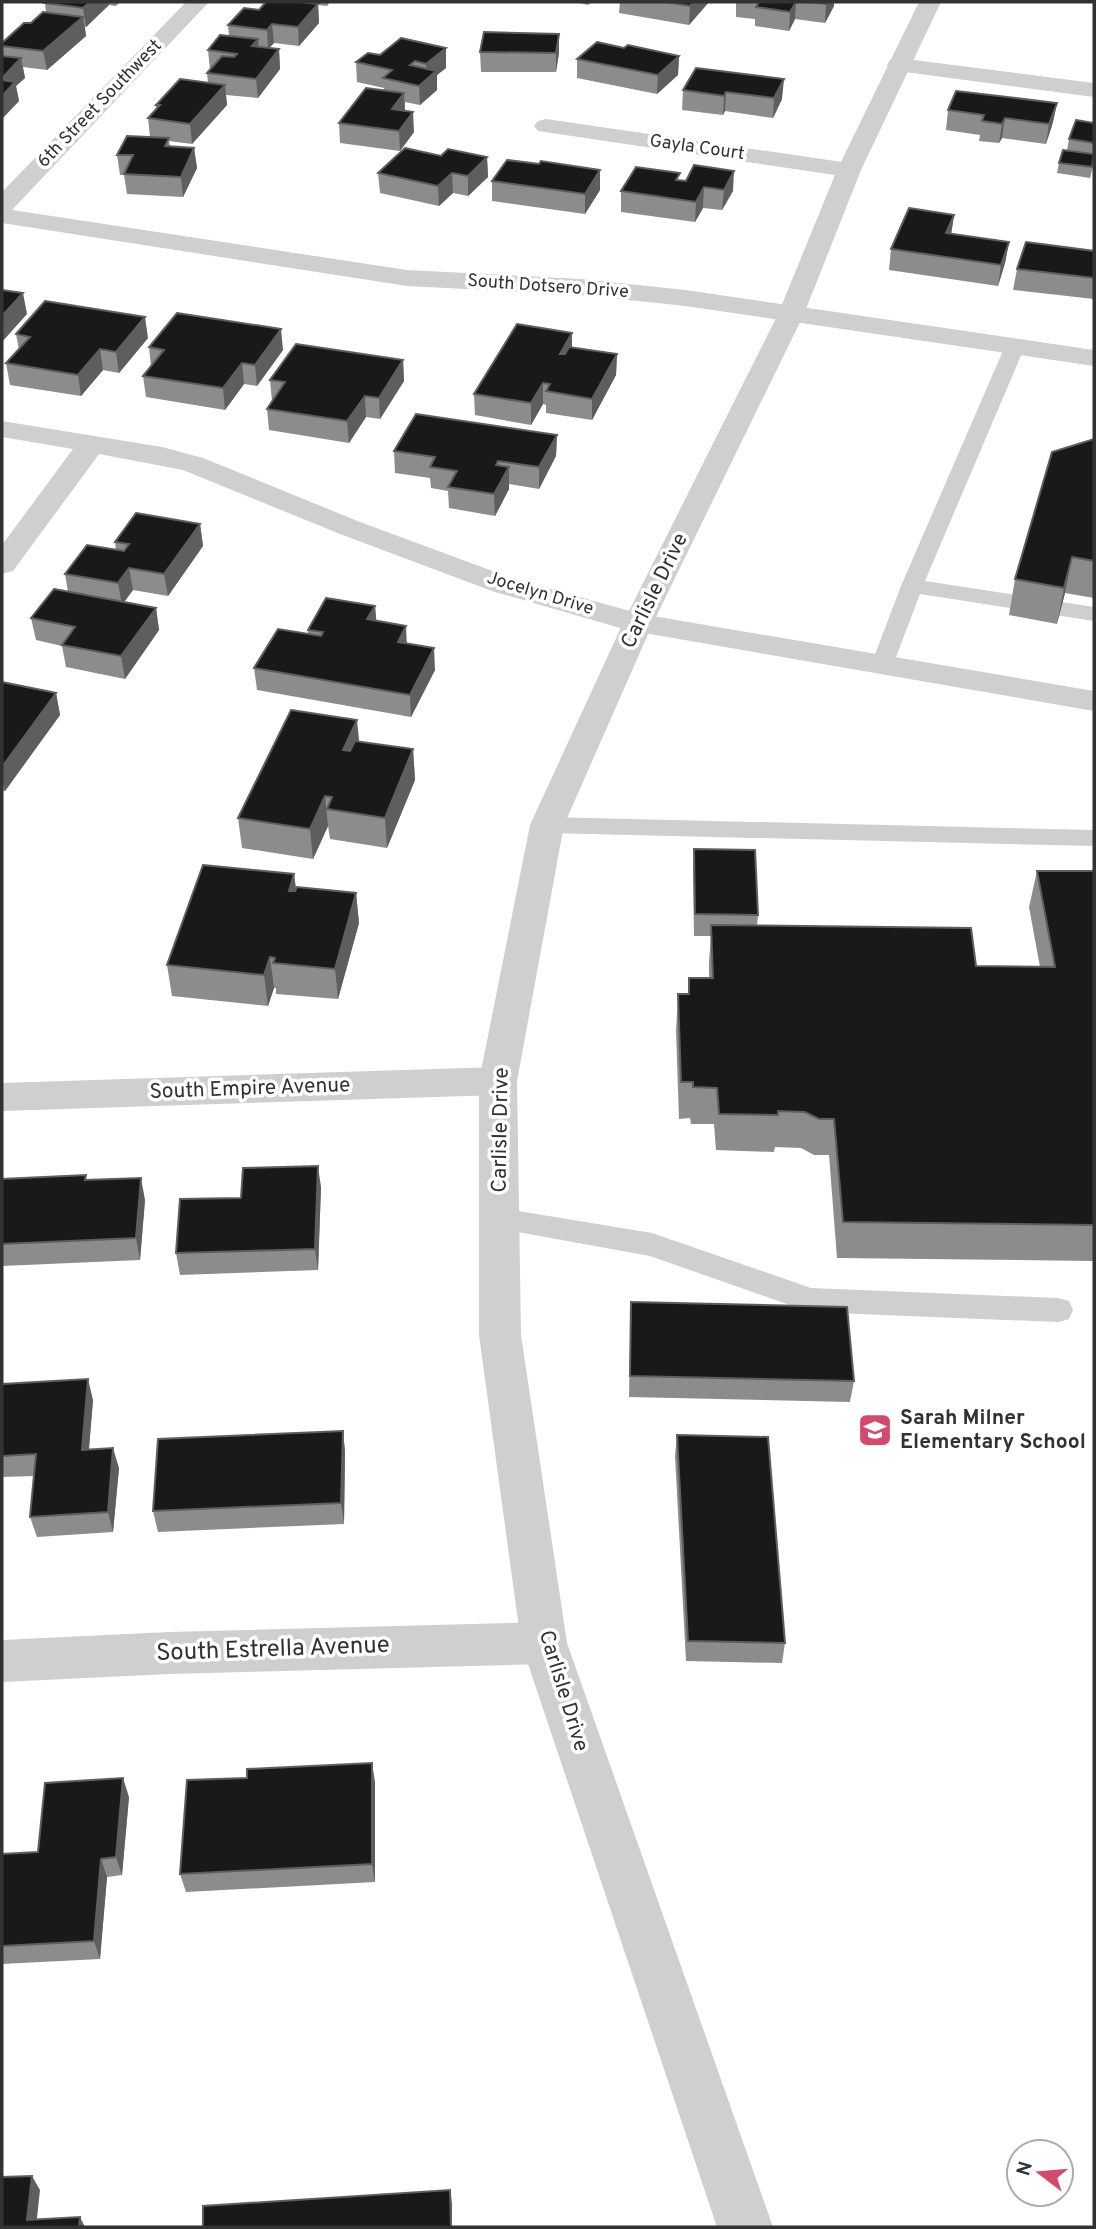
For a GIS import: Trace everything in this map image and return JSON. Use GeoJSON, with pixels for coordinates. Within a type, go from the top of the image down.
{"type":"FeatureCollection","features":[{"type":"Feature","properties":{"kind":"street","name":"6th Street Southwest"},"geometry":{"type":"LineString","coordinates":[[2,206],[198,2]]}},
{"type":"Feature","properties":{"kind":"street","name":"Carlisle Drive"},"geometry":{"type":"LineString","coordinates":[[745,2227],[544,1643],[500,1335],[498,1080],[547,825],[638,623],[791,314],[849,170],[930,2]]}},
{"type":"Feature","properties":{"kind":"street"},"geometry":{"type":"LineString","coordinates":[[898,65],[1094,90]]}},
{"type":"Feature","properties":{"kind":"street","name":"Gayla Court"},"geometry":{"type":"LineString","coordinates":[[545,126],[849,170]]}},
{"type":"Feature","properties":{"kind":"street","name":"South Dotsero Drive"},"geometry":{"type":"LineString","coordinates":[[2,216],[407,278],[582,287],[1094,358]]}},
{"type":"Feature","properties":{"kind":"street","name":"Jocelyn Drive"},"geometry":{"type":"LineString","coordinates":[[2,429],[193,464],[350,528],[503,585],[638,623],[1094,701]]}},
{"type":"Feature","properties":{"kind":"street"},"geometry":{"type":"LineString","coordinates":[[2,565],[92,444]]}},
{"type":"Feature","properties":{"kind":"street","name":"South Empire Avenue"},"geometry":{"type":"LineString","coordinates":[[2,1097],[498,1080]]}},
{"type":"Feature","properties":{"kind":"street","name":"South Estrella Avenue"},"geometry":{"type":"LineString","coordinates":[[2,1661],[169,1653],[544,1643]]}},
{"type":"Feature","properties":{"kind":"lane"},"geometry":{"type":"LineString","coordinates":[[883,665],[912,586],[1015,346]]}},
{"type":"Feature","properties":{"kind":"lane"},"geometry":{"type":"LineString","coordinates":[[912,586],[1094,614]]}},
{"type":"Feature","properties":{"kind":"lane"},"geometry":{"type":"LineString","coordinates":[[547,825],[1094,838]]}},
{"type":"Feature","properties":{"kind":"lane"},"geometry":{"type":"LineString","coordinates":[[500,1219],[652,1245],[810,1300],[1058,1310]]}},
{"type":"Feature","properties":{"kind":"building"},"geometry":{"type":"Polygon","coordinates":[[[46,2],[90,2],[83,8],[46,2]]]}},
{"type":"Feature","properties":{"kind":"building"},"geometry":{"type":"Polygon","coordinates":[[[266,2],[318,4],[298,27],[272,24],[267,30],[228,25],[244,8],[259,10],[266,2]]]}},
{"type":"Feature","properties":{"kind":"building"},"geometry":{"type":"Polygon","coordinates":[[[666,2],[693,2],[690,6],[666,2]]]}},
{"type":"Feature","properties":{"kind":"building"},"geometry":{"type":"Polygon","coordinates":[[[759,2],[796,2],[790,12],[756,7],[759,2]]]}},
{"type":"Feature","properties":{"kind":"building"},"geometry":{"type":"Polygon","coordinates":[[[43,12],[83,17],[43,51],[2,46],[24,23],[31,23],[43,12]]]}},
{"type":"Feature","properties":{"kind":"building"},"geometry":{"type":"Polygon","coordinates":[[[484,32],[559,34],[556,53],[480,52],[484,32]]]}},
{"type":"Feature","properties":{"kind":"building"},"geometry":{"type":"Polygon","coordinates":[[[220,35],[258,39],[252,46],[279,49],[256,79],[207,73],[222,56],[234,57],[237,54],[208,50],[220,35]]]}},
{"type":"Feature","properties":{"kind":"building"},"geometry":{"type":"Polygon","coordinates":[[[401,38],[446,48],[426,64],[415,61],[410,65],[436,71],[419,86],[383,78],[392,70],[356,62],[368,53],[380,55],[401,38]]]}},
{"type":"Feature","properties":{"kind":"building"},"geometry":{"type":"Polygon","coordinates":[[[597,42],[624,48],[628,45],[679,56],[658,75],[577,59],[597,42]]]}},
{"type":"Feature","properties":{"kind":"building"},"geometry":{"type":"Polygon","coordinates":[[[2,56],[21,58],[4,76],[2,75],[2,56]]]}},
{"type":"Feature","properties":{"kind":"building"},"geometry":{"type":"Polygon","coordinates":[[[696,68],[784,79],[774,98],[726,92],[724,96],[683,90],[696,68]]]}},
{"type":"Feature","properties":{"kind":"building"},"geometry":{"type":"Polygon","coordinates":[[[180,79],[225,85],[190,124],[148,118],[160,105],[156,105],[180,79]]]}},
{"type":"Feature","properties":{"kind":"building"},"geometry":{"type":"Polygon","coordinates":[[[2,80],[15,82],[2,96],[2,80]]]}},
{"type":"Feature","properties":{"kind":"building"},"geometry":{"type":"Polygon","coordinates":[[[366,88],[404,93],[392,109],[413,112],[399,131],[339,123],[366,88]]]}},
{"type":"Feature","properties":{"kind":"building"},"geometry":{"type":"Polygon","coordinates":[[[956,91],[1057,103],[1049,124],[1005,118],[1002,124],[982,121],[984,115],[948,110],[956,91]]]}},
{"type":"Feature","properties":{"kind":"building"},"geometry":{"type":"Polygon","coordinates":[[[1076,120],[1094,123],[1094,143],[1069,139],[1076,120]]]}},
{"type":"Feature","properties":{"kind":"building"},"geometry":{"type":"Polygon","coordinates":[[[127,136],[169,138],[165,146],[194,148],[181,177],[124,174],[133,155],[117,155],[127,136]]]}},
{"type":"Feature","properties":{"kind":"building"},"geometry":{"type":"Polygon","coordinates":[[[405,148],[441,156],[448,149],[487,157],[468,176],[452,173],[438,186],[378,173],[405,148]]]}},
{"type":"Feature","properties":{"kind":"building"},"geometry":{"type":"Polygon","coordinates":[[[1063,150],[1094,154],[1092,167],[1059,163],[1063,150]]]}},
{"type":"Feature","properties":{"kind":"building"},"geometry":{"type":"Polygon","coordinates":[[[507,160],[539,164],[541,161],[600,170],[585,194],[492,181],[507,160]]]}},
{"type":"Feature","properties":{"kind":"building"},"geometry":{"type":"Polygon","coordinates":[[[694,165],[734,171],[724,190],[704,187],[696,202],[621,191],[636,167],[680,173],[676,180],[686,181],[694,165]]]}},
{"type":"Feature","properties":{"kind":"building"},"geometry":{"type":"Polygon","coordinates":[[[909,208],[954,215],[946,233],[1009,242],[1001,265],[891,249],[909,208]]]}},
{"type":"Feature","properties":{"kind":"building"},"geometry":{"type":"Polygon","coordinates":[[[1026,242],[1094,251],[1094,278],[1017,269],[1026,242]]]}},
{"type":"Feature","properties":{"kind":"building"},"geometry":{"type":"Polygon","coordinates":[[[2,290],[23,293],[2,316],[2,290]]]}},
{"type":"Feature","properties":{"kind":"building"},"geometry":{"type":"Polygon","coordinates":[[[45,301],[145,317],[116,352],[100,349],[78,375],[6,363],[30,337],[16,334],[45,301]]]}},
{"type":"Feature","properties":{"kind":"building"},"geometry":{"type":"Polygon","coordinates":[[[177,313],[281,329],[255,365],[242,363],[223,388],[143,376],[164,350],[149,347],[177,313]]]}},
{"type":"Feature","properties":{"kind":"building"},"geometry":{"type":"Polygon","coordinates":[[[517,324],[572,333],[560,354],[565,354],[569,347],[617,354],[592,399],[546,391],[550,384],[543,383],[531,403],[474,394],[517,324]]]}},
{"type":"Feature","properties":{"kind":"building"},"geometry":{"type":"Polygon","coordinates":[[[296,344],[403,360],[379,398],[365,396],[347,421],[267,409],[285,382],[270,380],[296,344]]]}},
{"type":"Feature","properties":{"kind":"building"},"geometry":{"type":"Polygon","coordinates":[[[416,414],[557,435],[539,467],[498,461],[496,465],[509,467],[494,494],[448,487],[457,471],[430,467],[435,457],[394,451],[416,414]]]}},
{"type":"Feature","properties":{"kind":"building"},"geometry":{"type":"Polygon","coordinates":[[[1094,439],[1094,561],[1072,557],[1064,588],[1015,579],[1052,452],[1094,439]]]}},
{"type":"Feature","properties":{"kind":"building"},"geometry":{"type":"Polygon","coordinates":[[[136,513],[200,524],[164,574],[129,568],[118,583],[65,574],[87,545],[124,551],[129,544],[115,542],[136,513]]]}},
{"type":"Feature","properties":{"kind":"building"},"geometry":{"type":"Polygon","coordinates":[[[54,589],[156,608],[121,656],[62,645],[75,627],[31,618],[54,589]]]}},
{"type":"Feature","properties":{"kind":"building"},"geometry":{"type":"Polygon","coordinates":[[[326,598],[375,606],[367,619],[406,626],[398,642],[434,648],[410,695],[254,668],[278,629],[321,636],[323,632],[308,630],[326,598]]]}},
{"type":"Feature","properties":{"kind":"building"},"geometry":{"type":"Polygon","coordinates":[[[2,682],[56,693],[2,767],[2,682]]]}},
{"type":"Feature","properties":{"kind":"building"},"geometry":{"type":"Polygon","coordinates":[[[291,710],[357,720],[343,750],[350,751],[355,741],[413,749],[385,818],[327,809],[332,797],[325,796],[310,829],[238,818],[291,710]]]}},
{"type":"Feature","properties":{"kind":"building"},"geometry":{"type":"Polygon","coordinates":[[[694,849],[755,850],[758,915],[695,914],[694,849]]]}},
{"type":"Feature","properties":{"kind":"building"},"geometry":{"type":"Polygon","coordinates":[[[203,865],[294,874],[289,891],[295,891],[297,887],[356,893],[335,969],[273,963],[275,958],[270,957],[264,975],[167,965],[203,865]]]}},
{"type":"Feature","properties":{"kind":"building"},"geometry":{"type":"Polygon","coordinates":[[[1037,871],[1094,871],[1094,1225],[843,1222],[834,1119],[819,1119],[805,1112],[778,1111],[778,1115],[719,1114],[717,1088],[693,1087],[693,1082],[681,1082],[678,994],[689,994],[689,978],[713,978],[711,925],[971,928],[976,966],[1055,967],[1037,871]]]}},
{"type":"Feature","properties":{"kind":"building"},"geometry":{"type":"Polygon","coordinates":[[[318,1166],[315,1249],[176,1253],[180,1199],[241,1198],[243,1168],[318,1166]]]}},
{"type":"Feature","properties":{"kind":"building"},"geometry":{"type":"Polygon","coordinates":[[[86,1175],[85,1180],[141,1178],[136,1238],[2,1244],[2,1179],[86,1175]]]}},
{"type":"Feature","properties":{"kind":"building"},"geometry":{"type":"Polygon","coordinates":[[[631,1302],[847,1307],[854,1381],[630,1376],[631,1302]]]}},
{"type":"Feature","properties":{"kind":"building"},"geometry":{"type":"Polygon","coordinates":[[[88,1379],[82,1450],[113,1448],[108,1512],[30,1517],[36,1454],[2,1456],[2,1384],[88,1379]]]}},
{"type":"Feature","properties":{"kind":"building"},"geometry":{"type":"Polygon","coordinates":[[[343,1431],[341,1503],[153,1511],[158,1439],[343,1431]]]}},
{"type":"Feature","properties":{"kind":"building"},"geometry":{"type":"Polygon","coordinates":[[[677,1435],[768,1437],[785,1643],[688,1641],[677,1435]]]}},
{"type":"Feature","properties":{"kind":"building"},"geometry":{"type":"Polygon","coordinates":[[[372,1763],[372,1864],[180,1874],[187,1780],[247,1778],[247,1769],[372,1763]]]}},
{"type":"Feature","properties":{"kind":"building"},"geometry":{"type":"Polygon","coordinates":[[[123,1778],[116,1857],[101,1859],[94,1941],[2,1946],[2,1854],[38,1852],[45,1783],[123,1778]]]}},
{"type":"Feature","properties":{"kind":"building"},"geometry":{"type":"Polygon","coordinates":[[[32,2176],[27,2220],[80,2217],[79,2227],[2,2227],[2,2177],[32,2176]]]}},
{"type":"Feature","properties":{"kind":"building"},"geometry":{"type":"Polygon","coordinates":[[[450,2190],[451,2227],[203,2227],[203,2206],[450,2190]]]}},
{"type":"Feature","properties":{"kind":"place","name":"Sarah Milner Elementary School"},"geometry":{"type":"Point","coordinates":[875,1430]}}]}
